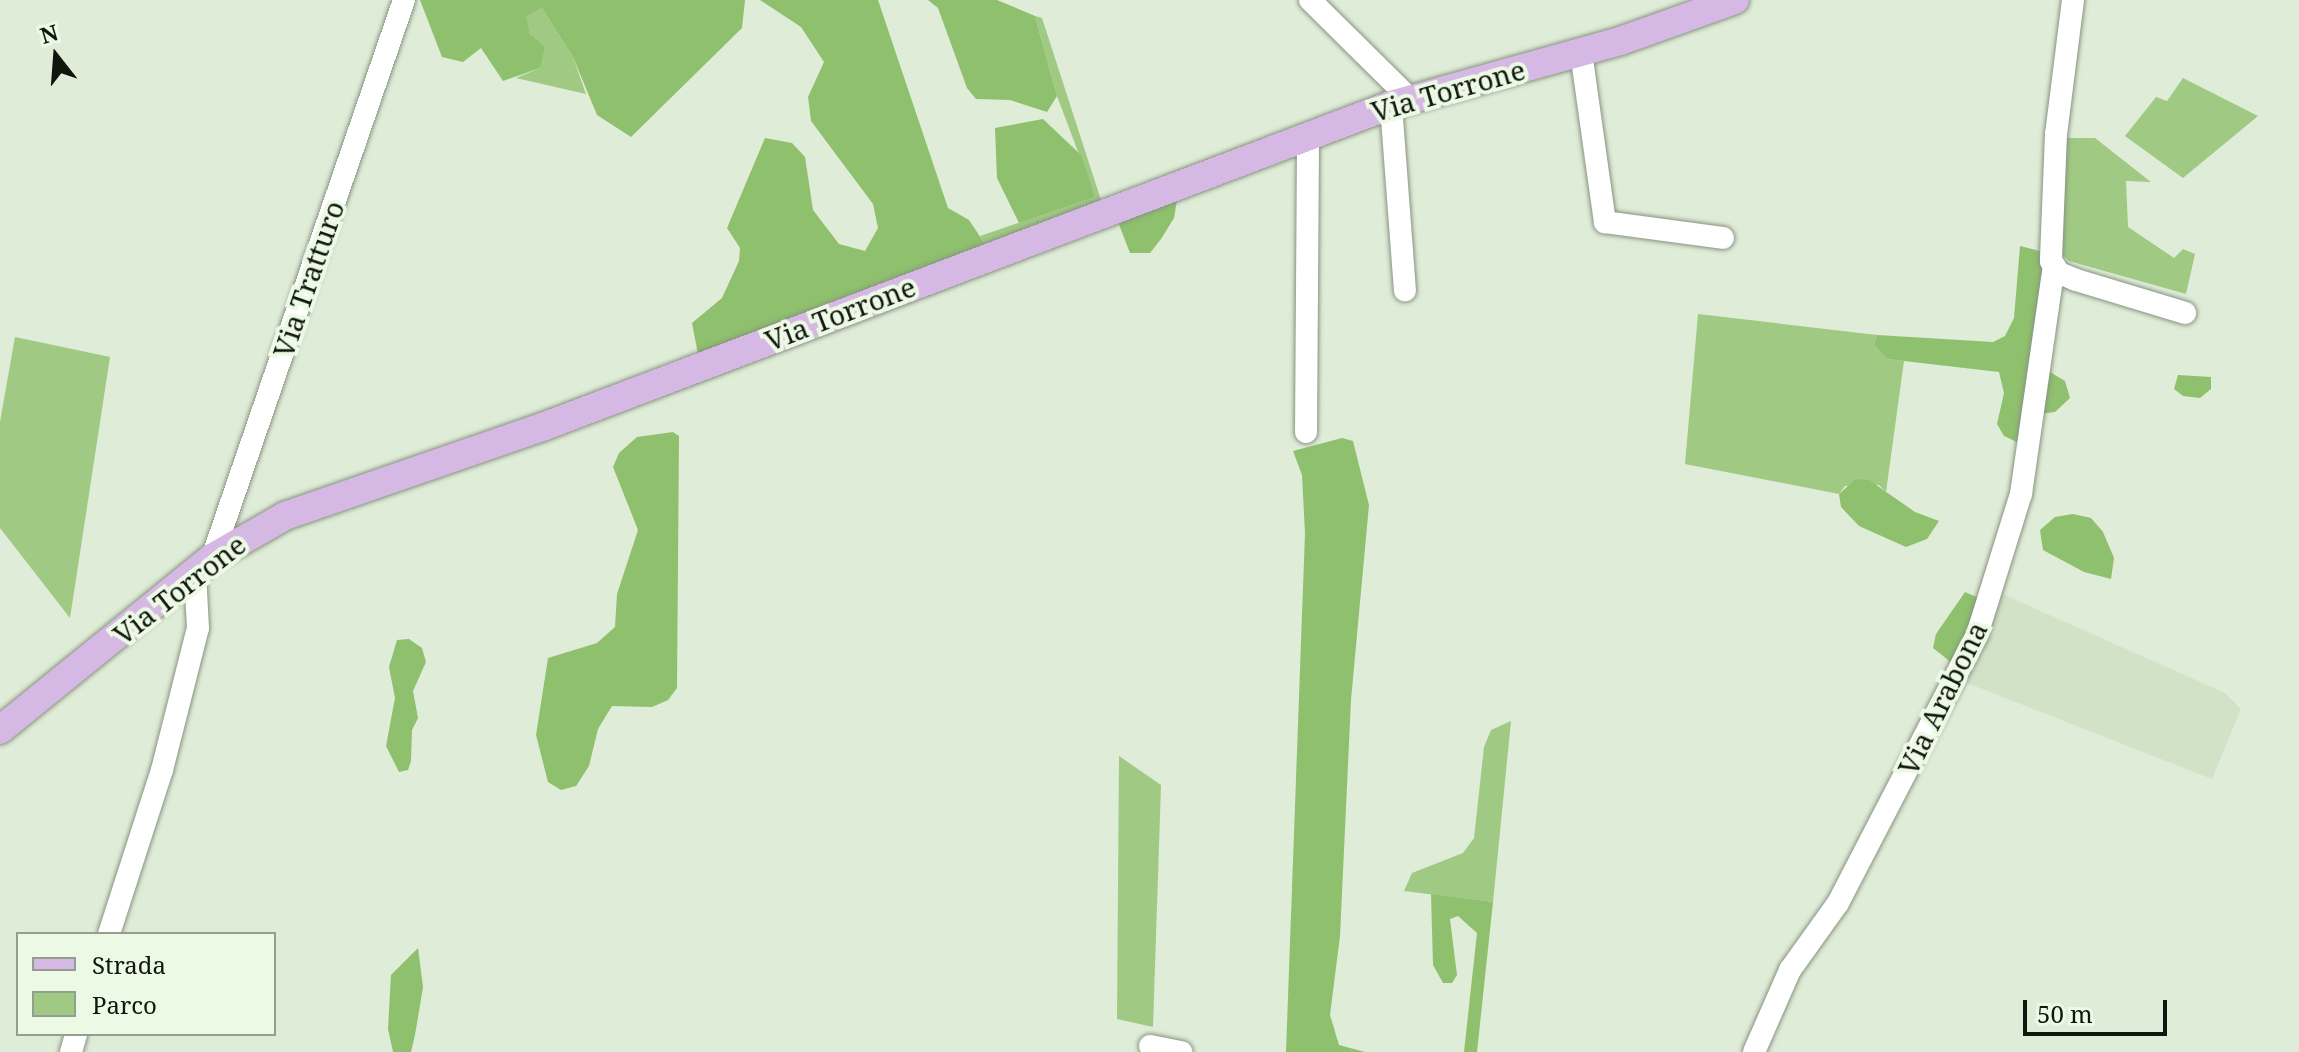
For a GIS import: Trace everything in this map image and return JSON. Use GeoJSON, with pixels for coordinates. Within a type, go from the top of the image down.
{"type":"FeatureCollection","features":[{"type":"Feature","properties":{"kind":"main road","name":"Via Torrone"},"geometry":{"type":"LineString","coordinates":[[0,730],[203,565],[285,516],[545,426],[1401,102],[1581,52],[1735,0]]}},
{"type":"Feature","properties":{"kind":"street","name":"Via Tratturo"},"geometry":{"type":"LineString","coordinates":[[203,565],[404,0]]}},
{"type":"Feature","properties":{"kind":"street"},"geometry":{"type":"LineString","coordinates":[[1310,0],[1401,102],[1405,290]]}},
{"type":"Feature","properties":{"kind":"street","name":"Via Arabona"},"geometry":{"type":"LineString","coordinates":[[1754,1052],[1790,970],[1838,903],[1977,635],[2021,494],[2054,265],[2049,221],[2073,0]]}},
{"type":"Feature","properties":{"kind":"street"},"geometry":{"type":"LineString","coordinates":[[1581,52],[1605,222],[1723,238]]}},
{"type":"Feature","properties":{"kind":"street"},"geometry":{"type":"LineString","coordinates":[[1306,432],[1308,136]]}},
{"type":"Feature","properties":{"kind":"street"},"geometry":{"type":"LineString","coordinates":[[2054,265],[2076,280],[2185,313]]}},
{"type":"Feature","properties":{"kind":"street"},"geometry":{"type":"LineString","coordinates":[[110,932],[162,770],[198,628],[203,565]]}},
{"type":"Feature","properties":{"kind":"street"},"geometry":{"type":"LineString","coordinates":[[1150,1046],[1181,1052]]}},
{"type":"Feature","properties":{"kind":"shaded area"},"geometry":{"type":"Polygon","coordinates":[[[1998,592],[2225,693],[2241,709],[2212,779],[1962,681],[1998,592]]]}},
{"type":"Feature","properties":{"kind":"green space"},"geometry":{"type":"Polygon","coordinates":[[[420,0],[745,0],[742,28],[631,137],[597,115],[573,57],[542,8],[526,16],[530,34],[545,47],[540,68],[503,81],[481,48],[463,62],[442,57],[420,0]]]}},
{"type":"Feature","properties":{"kind":"green space"},"geometry":{"type":"Polygon","coordinates":[[[760,0],[878,0],[948,208],[969,220],[985,244],[698,354],[692,323],[722,298],[739,261],[740,248],[727,228],[765,138],[792,143],[805,157],[813,210],[839,244],[865,251],[878,228],[873,204],[811,121],[808,97],[824,62],[801,27],[760,0]]]}},
{"type":"Feature","properties":{"kind":"green space"},"geometry":{"type":"Polygon","coordinates":[[[928,0],[997,0],[1035,16],[1057,96],[1047,112],[1010,100],[976,99],[967,88],[938,8],[928,0]]]}},
{"type":"Feature","properties":{"kind":"green space"},"geometry":{"type":"Polygon","coordinates":[[[542,8],[573,57],[586,94],[516,78],[540,68],[525,16],[542,8]]]}},
{"type":"Feature","properties":{"kind":"green space"},"geometry":{"type":"Polygon","coordinates":[[[1035,16],[1042,18],[1101,200],[985,244],[980,236],[1095,197],[1057,96],[1035,16]]]}},
{"type":"Feature","properties":{"kind":"green space"},"geometry":{"type":"Polygon","coordinates":[[[2183,78],[2258,116],[2183,178],[2125,136],[2156,97],[2167,101],[2183,78]]]}},
{"type":"Feature","properties":{"kind":"green space"},"geometry":{"type":"Polygon","coordinates":[[[1043,119],[1081,155],[1095,197],[1019,223],[997,178],[995,128],[1043,119]]]}},
{"type":"Feature","properties":{"kind":"green space"},"geometry":{"type":"Polygon","coordinates":[[[2064,138],[2095,138],[2151,182],[2126,181],[2128,227],[2174,258],[2183,249],[2195,254],[2186,294],[2069,261],[2060,252],[2064,138]]]}},
{"type":"Feature","properties":{"kind":"green space"},"geometry":{"type":"Polygon","coordinates":[[[1179,188],[1174,218],[1161,239],[1150,253],[1130,253],[1115,214],[1179,188]]]}},
{"type":"Feature","properties":{"kind":"green space"},"geometry":{"type":"Polygon","coordinates":[[[2020,246],[2044,252],[2045,369],[2065,381],[2070,398],[2055,412],[2039,414],[2019,443],[2004,436],[1997,424],[2004,393],[1999,372],[1887,359],[1874,345],[1877,335],[1993,342],[2005,336],[2014,318],[2020,246]]]}},
{"type":"Feature","properties":{"kind":"green space"},"geometry":{"type":"Polygon","coordinates":[[[1698,314],[1877,335],[1874,345],[1887,359],[1904,361],[1886,492],[1879,485],[1845,486],[1839,494],[1685,464],[1698,314]]]}},
{"type":"Feature","properties":{"kind":"green space"},"geometry":{"type":"Polygon","coordinates":[[[15,337],[110,357],[70,618],[0,528],[0,422],[15,337]]]}},
{"type":"Feature","properties":{"kind":"green space"},"geometry":{"type":"Polygon","coordinates":[[[2178,375],[2211,377],[2211,389],[2200,398],[2183,396],[2174,389],[2178,375]]]}},
{"type":"Feature","properties":{"kind":"green space"},"geometry":{"type":"Polygon","coordinates":[[[673,432],[679,436],[677,688],[668,700],[652,707],[612,706],[598,729],[589,766],[576,786],[561,790],[548,782],[536,735],[548,658],[597,643],[615,627],[617,594],[638,530],[613,467],[619,453],[637,437],[673,432]]]}},
{"type":"Feature","properties":{"kind":"green space"},"geometry":{"type":"Polygon","coordinates":[[[1342,438],[1353,441],[1369,505],[1351,700],[1340,936],[1330,1015],[1339,1045],[1365,1052],[1286,1052],[1305,533],[1302,475],[1293,451],[1342,438]]]}},
{"type":"Feature","properties":{"kind":"green space"},"geometry":{"type":"Polygon","coordinates":[[[1856,479],[1869,480],[1915,512],[1939,521],[1927,539],[1906,547],[1859,526],[1841,507],[1839,494],[1856,479]]]}},
{"type":"Feature","properties":{"kind":"green space"},"geometry":{"type":"Polygon","coordinates":[[[2073,514],[2091,518],[2103,532],[2114,558],[2111,579],[2084,572],[2043,550],[2040,530],[2055,517],[2073,514]]]}},
{"type":"Feature","properties":{"kind":"green space"},"geometry":{"type":"Polygon","coordinates":[[[1965,592],[1981,599],[1952,663],[1933,648],[1936,634],[1965,592]]]}},
{"type":"Feature","properties":{"kind":"green space"},"geometry":{"type":"Polygon","coordinates":[[[409,639],[422,648],[426,662],[413,691],[418,718],[412,730],[411,761],[408,770],[399,772],[386,746],[395,698],[389,667],[397,640],[409,639]]]}},
{"type":"Feature","properties":{"kind":"green space"},"geometry":{"type":"Polygon","coordinates":[[[1511,721],[1493,902],[1404,891],[1412,873],[1463,853],[1474,838],[1484,747],[1491,730],[1511,721]]]}},
{"type":"Feature","properties":{"kind":"green space"},"geometry":{"type":"Polygon","coordinates":[[[1119,756],[1161,785],[1153,1027],[1117,1019],[1119,756]]]}},
{"type":"Feature","properties":{"kind":"green space"},"geometry":{"type":"Polygon","coordinates":[[[1431,894],[1493,902],[1477,1052],[1464,1052],[1477,933],[1458,916],[1450,919],[1457,975],[1452,983],[1443,983],[1433,965],[1431,894]]]}},
{"type":"Feature","properties":{"kind":"green space"},"geometry":{"type":"Polygon","coordinates":[[[418,948],[423,987],[411,1052],[393,1052],[388,1029],[391,975],[418,948]]]}}]}
